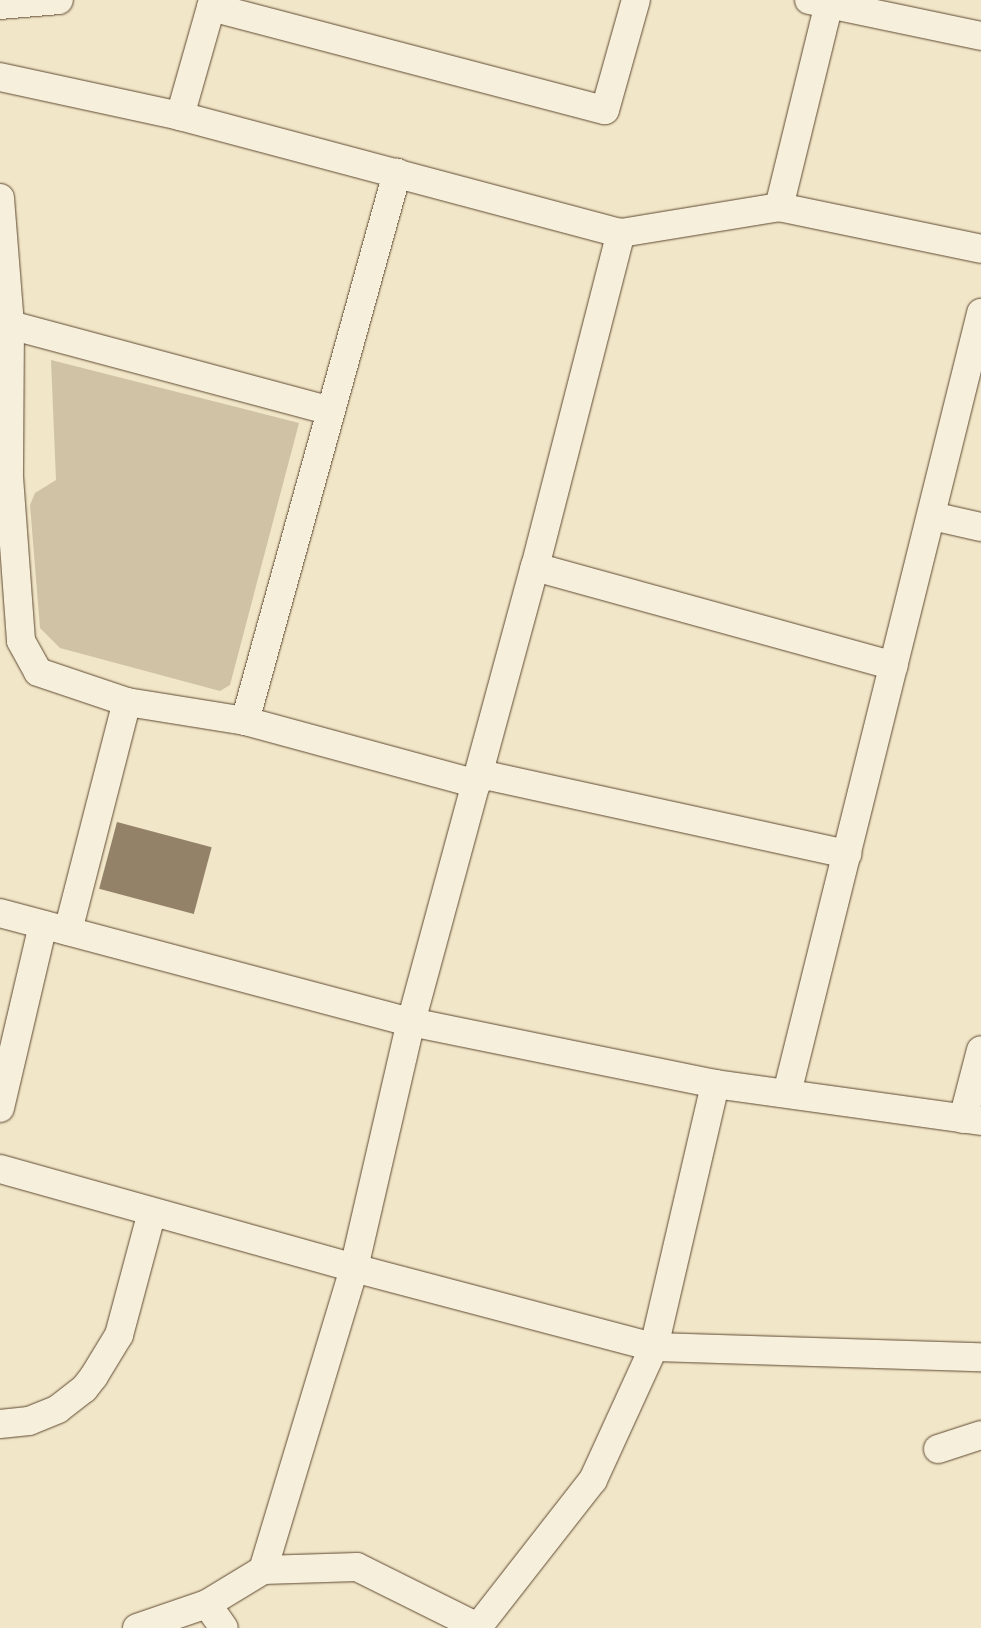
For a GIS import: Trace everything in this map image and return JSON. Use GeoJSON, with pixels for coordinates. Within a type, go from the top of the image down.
{"type":"FeatureCollection","features":[{"type":"Feature","properties":{"kind":"street"},"geometry":{"type":"LineString","coordinates":[[0,5],[59,0]]}},
{"type":"Feature","properties":{"kind":"street"},"geometry":{"type":"LineString","coordinates":[[180,116],[212,3],[605,110],[636,0]]}},
{"type":"Feature","properties":{"kind":"street"},"geometry":{"type":"LineString","coordinates":[[779,207],[823,2],[981,36]]}},
{"type":"Feature","properties":{"kind":"street"},"geometry":{"type":"LineString","coordinates":[[0,78],[180,116],[621,233],[779,207],[981,250]]}},
{"type":"Feature","properties":{"kind":"street"},"geometry":{"type":"LineString","coordinates":[[245,721],[397,173]]}},
{"type":"Feature","properties":{"kind":"street"},"geometry":{"type":"LineString","coordinates":[[0,198],[10,325],[5,478],[20,641],[38,672],[127,702],[245,721],[478,779],[847,854]]}},
{"type":"Feature","properties":{"kind":"street"},"geometry":{"type":"LineString","coordinates":[[263,1570],[354,1268],[411,1022],[535,567],[621,233]]}},
{"type":"Feature","properties":{"kind":"street"},"geometry":{"type":"LineString","coordinates":[[787,1093],[981,313]]}},
{"type":"Feature","properties":{"kind":"street"},"geometry":{"type":"LineString","coordinates":[[10,325],[331,411]]}},
{"type":"Feature","properties":{"kind":"street"},"geometry":{"type":"LineString","coordinates":[[932,516],[981,527]]}},
{"type":"Feature","properties":{"kind":"street"},"geometry":{"type":"LineString","coordinates":[[535,567],[894,666]]}},
{"type":"Feature","properties":{"kind":"street"},"geometry":{"type":"LineString","coordinates":[[0,1108],[127,702]]}},
{"type":"Feature","properties":{"kind":"street"},"geometry":{"type":"LineString","coordinates":[[0,913],[411,1022],[715,1084],[972,1120],[981,1050]]}},
{"type":"Feature","properties":{"kind":"street"},"geometry":{"type":"LineString","coordinates":[[137,1628],[207,1604],[263,1570],[357,1567],[479,1627],[593,1480],[654,1347],[715,1084]]}},
{"type":"Feature","properties":{"kind":"street"},"geometry":{"type":"LineString","coordinates":[[0,1169],[354,1268],[654,1347],[981,1357]]}},
{"type":"Feature","properties":{"kind":"street"},"geometry":{"type":"LineString","coordinates":[[0,1424],[29,1421],[58,1409],[84,1389],[94,1376],[119,1335],[152,1212]]}},
{"type":"Feature","properties":{"kind":"street"},"geometry":{"type":"LineString","coordinates":[[938,1449],[981,1435]]}},
{"type":"Feature","properties":{"kind":"street"},"geometry":{"type":"LineString","coordinates":[[207,1604],[224,1628]]}},
{"type":"Feature","properties":{"kind":"shaded area"},"geometry":{"type":"Polygon","coordinates":[[[51,360],[299,423],[230,685],[220,691],[60,648],[40,628],[30,505],[35,493],[56,480],[51,360]]]}},
{"type":"Feature","properties":{"kind":"building"},"geometry":{"type":"Polygon","coordinates":[[[117,822],[212,847],[194,914],[99,889],[117,822]]]}}]}
